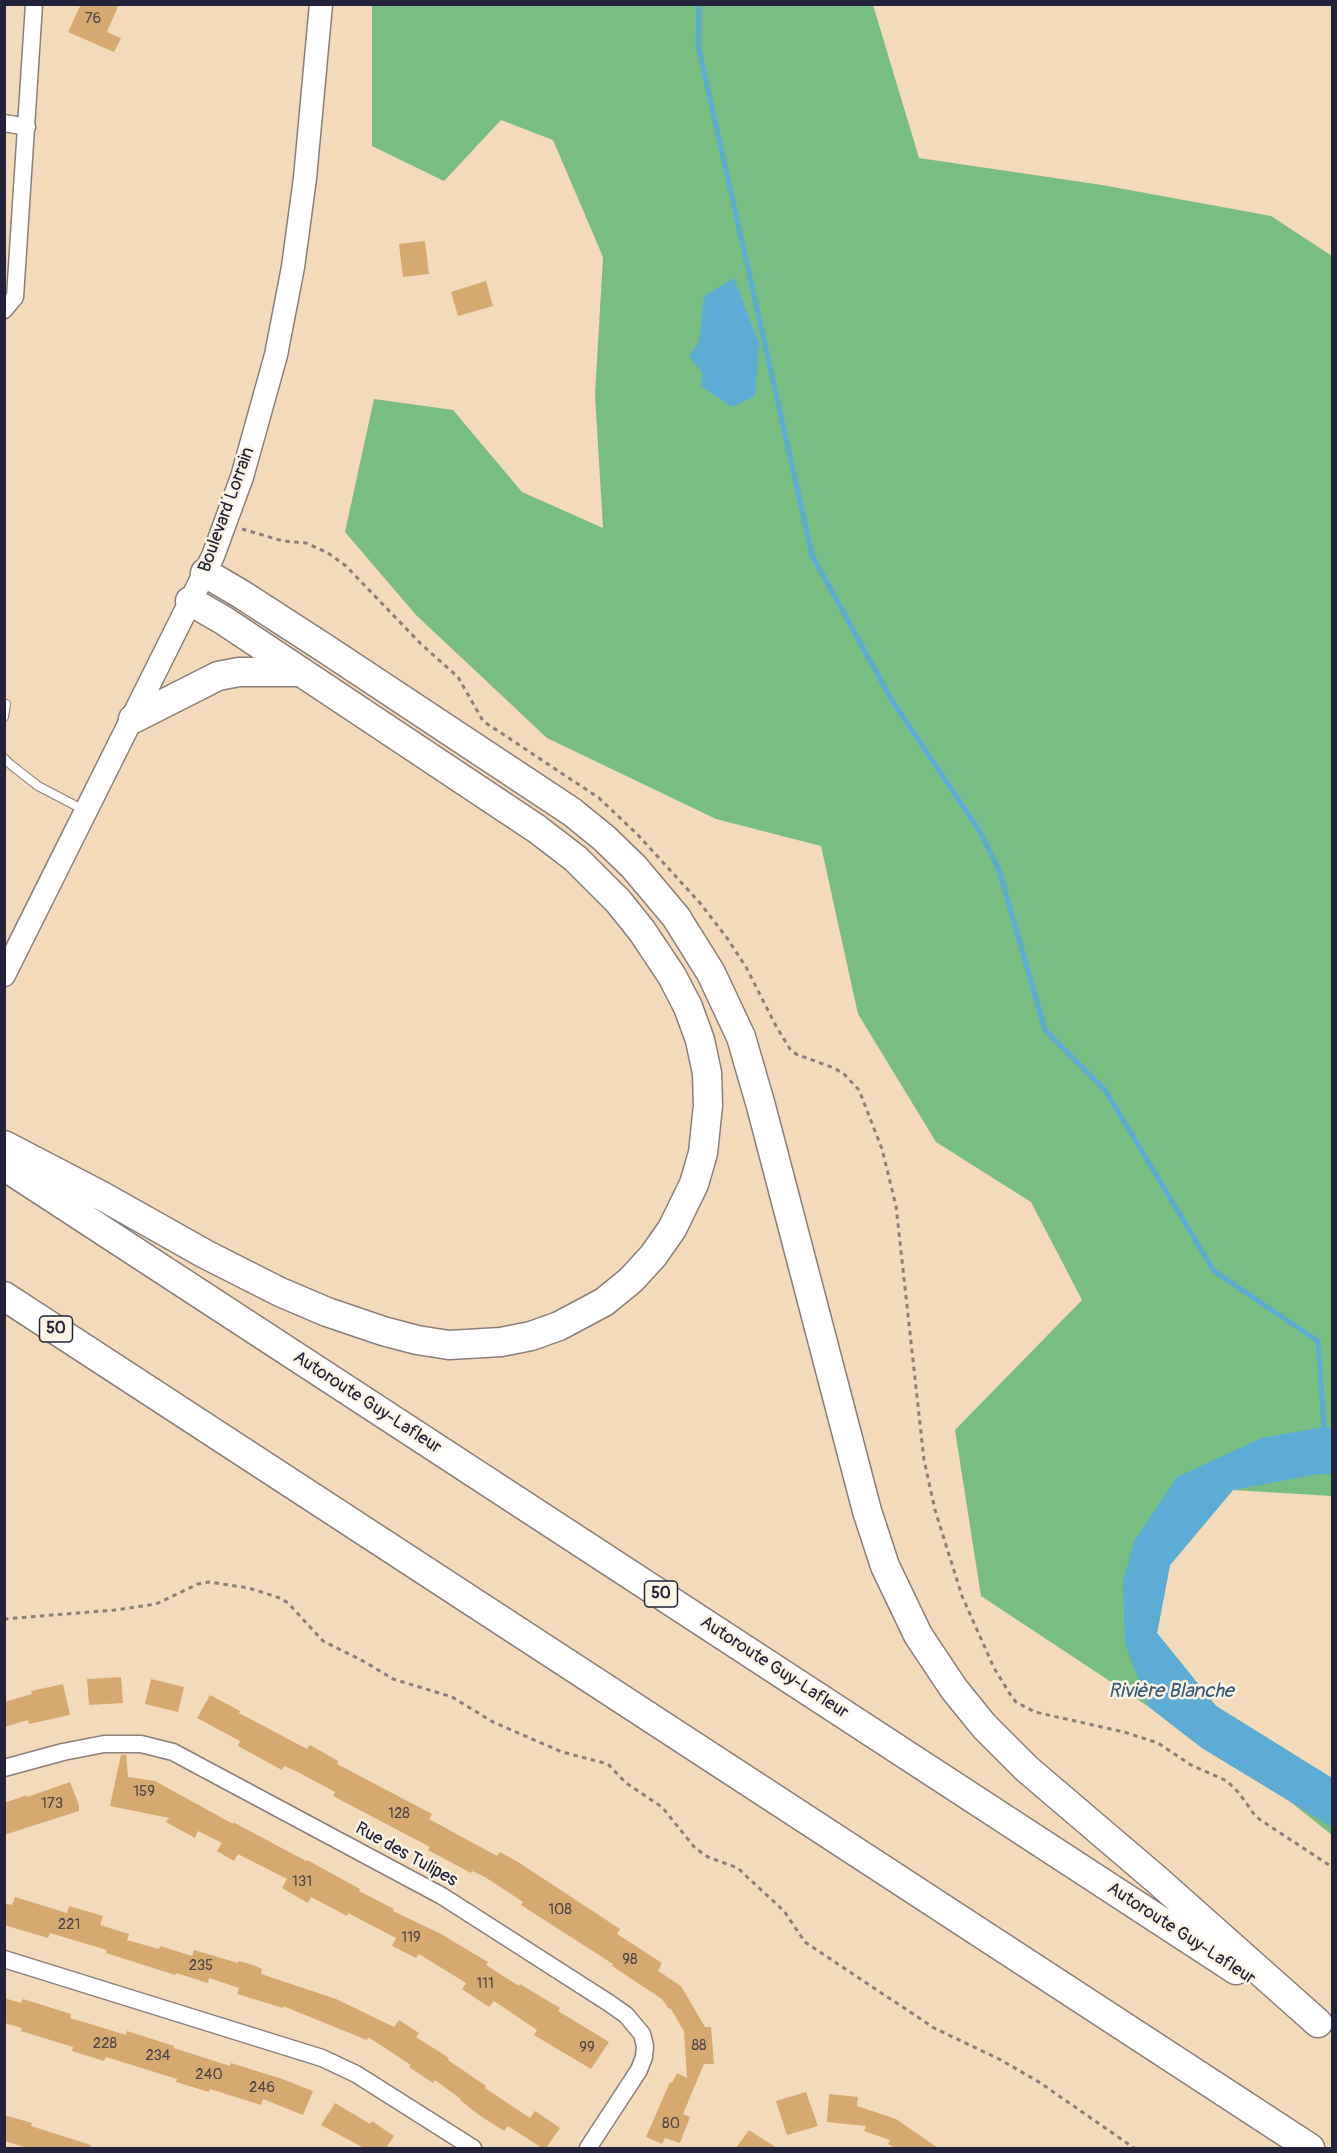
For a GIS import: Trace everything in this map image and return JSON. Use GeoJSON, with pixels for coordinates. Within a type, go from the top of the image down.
{"type":"FeatureCollection","features":[{"type":"Feature","properties":{"kind":"highway"},"geometry":{"type":"LineString","coordinates":[[205,573],[236,590],[572,812],[634,867],[676,916],[711,973],[744,1048],[867,1511],[885,1566],[918,1635],[961,1698],[984,1726],[1027,1769],[1325,2028]]}},
{"type":"Feature","properties":{"kind":"highway"},"geometry":{"type":"LineString","coordinates":[[4,1145],[280,1292],[365,1326],[433,1343],[466,1345],[501,1342],[546,1331],[604,1302],[631,1280],[653,1256],[672,1229],[688,1199],[699,1168],[708,1122],[708,1089],[704,1057],[694,1024],[663,961],[642,931],[611,894],[591,873],[547,836],[223,620],[190,601]]}},
{"type":"Feature","properties":{"kind":"highway"},"geometry":{"type":"LineString","coordinates":[[133,719],[218,676],[239,672],[298,672]]}},
{"type":"Feature","properties":{"kind":"highway","name":"Autoroute Guy-Lafleur"},"geometry":{"type":"LineString","coordinates":[[4,1166],[1325,2028]]}},
{"type":"Feature","properties":{"kind":"highway","name":"50"},"geometry":{"type":"LineString","coordinates":[[4,1296],[1310,2148]]}},
{"type":"Feature","properties":{"kind":"main road","name":"Boulevard Lorrain"},"geometry":{"type":"LineString","coordinates":[[4,975],[133,719],[205,573],[226,525],[250,451],[282,327],[300,221],[321,4]]}},
{"type":"Feature","properties":{"kind":"street"},"geometry":{"type":"LineString","coordinates":[[4,310],[15,297],[34,4]]}},
{"type":"Feature","properties":{"kind":"street"},"geometry":{"type":"LineString","coordinates":[[4,123],[27,127]]}},
{"type":"Feature","properties":{"kind":"street","name":"Rue des Tulipes"},"geometry":{"type":"LineString","coordinates":[[4,1768],[104,1744],[141,1744],[173,1752],[442,1896],[601,1998],[634,2023],[642,2034],[645,2046],[639,2070],[588,2148]]}},
{"type":"Feature","properties":{"kind":"street"},"geometry":{"type":"LineString","coordinates":[[4,1959],[322,2058],[356,2074],[473,2148]]}},
{"type":"Feature","properties":{"kind":"lane"},"geometry":{"type":"LineString","coordinates":[[4,717],[6,704]]}},
{"type":"Feature","properties":{"kind":"lane"},"geometry":{"type":"LineString","coordinates":[[4,758],[38,786],[86,812]]}},
{"type":"Feature","properties":{"kind":"path"},"geometry":{"type":"LineString","coordinates":[[4,1619],[115,1610],[156,1604],[198,1584],[209,1582],[249,1588],[280,1598],[288,1603],[324,1641],[393,1679],[452,1697],[493,1722],[562,1752],[608,1764],[626,1783],[662,1807],[695,1848],[708,1857],[738,1868],[784,1911],[805,1942],[934,2028],[999,2059],[1039,2082],[1134,2148]]}},
{"type":"Feature","properties":{"kind":"green space"},"geometry":{"type":"Polygon","coordinates":[[[372,5],[873,5],[919,158],[1102,185],[1271,216],[1332,256],[1332,1496],[1233,1490],[1170,1565],[1157,1633],[1216,1706],[1332,1778],[1332,1835],[1288,1800],[1202,1748],[1149,1707],[981,1596],[955,1430],[1082,1300],[1031,1202],[936,1142],[858,1014],[821,846],[716,819],[547,738],[416,615],[345,532],[374,399],[453,410],[522,492],[603,528],[595,395],[603,257],[553,140],[501,120],[444,181],[372,146],[372,5]]]}},
{"type":"Feature","properties":{"kind":"water"},"geometry":{"type":"Polygon","coordinates":[[[734,278],[759,344],[755,396],[732,407],[701,386],[703,373],[689,357],[699,341],[704,296],[734,278]]]}},
{"type":"Feature","properties":{"kind":"water","name":"Rivière Blanche"},"geometry":{"type":"Polygon","coordinates":[[[1324,1427],[1332,1428],[1332,1474],[1318,1474],[1233,1490],[1170,1565],[1157,1633],[1216,1706],[1332,1778],[1332,1827],[1202,1748],[1149,1707],[1125,1644],[1123,1581],[1134,1541],[1177,1477],[1262,1438],[1324,1427]]]}},
{"type":"Feature","properties":{"kind":"building"},"geometry":{"type":"Polygon","coordinates":[[[81,4],[119,4],[107,32],[121,38],[114,52],[68,32],[81,4]]]}},
{"type":"Feature","properties":{"kind":"building"},"geometry":{"type":"Polygon","coordinates":[[[425,241],[429,274],[403,277],[399,244],[425,241]]]}},
{"type":"Feature","properties":{"kind":"building"},"geometry":{"type":"Polygon","coordinates":[[[486,281],[493,306],[458,316],[451,292],[486,281]]]}},
{"type":"Feature","properties":{"kind":"building"},"geometry":{"type":"Polygon","coordinates":[[[121,1677],[123,1703],[89,1705],[87,1679],[121,1677]]]}},
{"type":"Feature","properties":{"kind":"building"},"geometry":{"type":"Polygon","coordinates":[[[151,1679],[184,1687],[178,1712],[145,1704],[151,1679]]]}},
{"type":"Feature","properties":{"kind":"building"},"geometry":{"type":"Polygon","coordinates":[[[63,1684],[70,1715],[29,1724],[28,1720],[4,1727],[4,1702],[32,1694],[31,1691],[63,1684]]]}},
{"type":"Feature","properties":{"kind":"building"},"geometry":{"type":"Polygon","coordinates":[[[210,1695],[307,1749],[310,1745],[338,1761],[337,1764],[432,1814],[429,1819],[497,1856],[500,1852],[518,1862],[620,1929],[617,1934],[662,1963],[658,1971],[681,1986],[705,2027],[711,2027],[714,2064],[704,2064],[683,2114],[690,2117],[680,2143],[665,2138],[662,2144],[646,2137],[670,2082],[672,2083],[677,2073],[687,2078],[684,2031],[662,1999],[612,1966],[613,1964],[521,1905],[523,1902],[485,1877],[472,1871],[471,1873],[428,1850],[430,1847],[333,1796],[335,1792],[296,1771],[284,1766],[282,1770],[238,1746],[240,1741],[197,1718],[210,1695]]]}},
{"type":"Feature","properties":{"kind":"building"},"geometry":{"type":"Polygon","coordinates":[[[121,1755],[126,1755],[128,1777],[155,1781],[360,1889],[359,1891],[394,1909],[393,1911],[441,1934],[488,1962],[486,1965],[560,2008],[558,2011],[609,2042],[591,2069],[534,2035],[537,2030],[494,2001],[489,2007],[462,1989],[466,1983],[419,1954],[416,1958],[392,1946],[396,1938],[311,1897],[308,1903],[282,1888],[287,1879],[238,1854],[234,1861],[217,1851],[222,1843],[198,1831],[195,1838],[166,1822],[169,1818],[110,1806],[121,1755]]]}},
{"type":"Feature","properties":{"kind":"building"},"geometry":{"type":"Polygon","coordinates":[[[70,1782],[79,1811],[4,1835],[4,1803],[70,1782]]]}},
{"type":"Feature","properties":{"kind":"building"},"geometry":{"type":"Polygon","coordinates":[[[15,1897],[67,1913],[69,1906],[103,1916],[100,1925],[129,1934],[127,1940],[159,1949],[160,1946],[192,1956],[194,1950],[253,1965],[262,1969],[261,1974],[336,1999],[394,2027],[399,2020],[419,2033],[416,2037],[449,2058],[448,2060],[486,2086],[485,2088],[530,2118],[535,2111],[560,2128],[546,2148],[542,2148],[508,2126],[504,2131],[479,2115],[435,2080],[433,2083],[409,2067],[411,2065],[368,2037],[367,2040],[283,2006],[283,2008],[237,1994],[239,1988],[209,1978],[208,1983],[176,1973],[175,1975],[106,1953],[107,1950],[50,1933],[48,1938],[4,1925],[4,1903],[12,1905],[15,1897]]]}},
{"type":"Feature","properties":{"kind":"building"},"geometry":{"type":"Polygon","coordinates":[[[4,1998],[21,2003],[23,1999],[71,2014],[70,2018],[126,2035],[127,2031],[230,2066],[231,2063],[282,2079],[313,2091],[303,2115],[263,2099],[261,2105],[210,2089],[209,2092],[176,2082],[177,2079],[106,2057],[104,2061],[72,2051],[73,2047],[21,2031],[22,2028],[4,2023],[4,1998]]]}},
{"type":"Feature","properties":{"kind":"building"},"geometry":{"type":"Polygon","coordinates":[[[806,2092],[818,2126],[787,2135],[776,2101],[806,2092]]]}},
{"type":"Feature","properties":{"kind":"building"},"geometry":{"type":"Polygon","coordinates":[[[829,2094],[858,2097],[857,2106],[896,2119],[938,2148],[895,2148],[888,2144],[890,2140],[864,2131],[866,2126],[827,2122],[829,2094]]]}},
{"type":"Feature","properties":{"kind":"building"},"geometry":{"type":"Polygon","coordinates":[[[335,2103],[370,2124],[372,2121],[394,2136],[386,2148],[364,2148],[321,2125],[335,2103]]]}},
{"type":"Feature","properties":{"kind":"building"},"geometry":{"type":"Polygon","coordinates":[[[4,2115],[91,2145],[90,2148],[28,2148],[4,2141],[4,2115]]]}},
{"type":"Feature","properties":{"kind":"building"},"geometry":{"type":"Polygon","coordinates":[[[749,2130],[755,2134],[777,2148],[736,2148],[749,2130]]]}},
{"type":"Feature","properties":{"kind":"waterway"},"geometry":{"type":"LineString","coordinates":[[699,4],[698,45],[812,555],[891,699],[979,830],[999,870],[1045,1030],[1105,1090],[1214,1271],[1318,1341],[1324,1427]]}}]}
